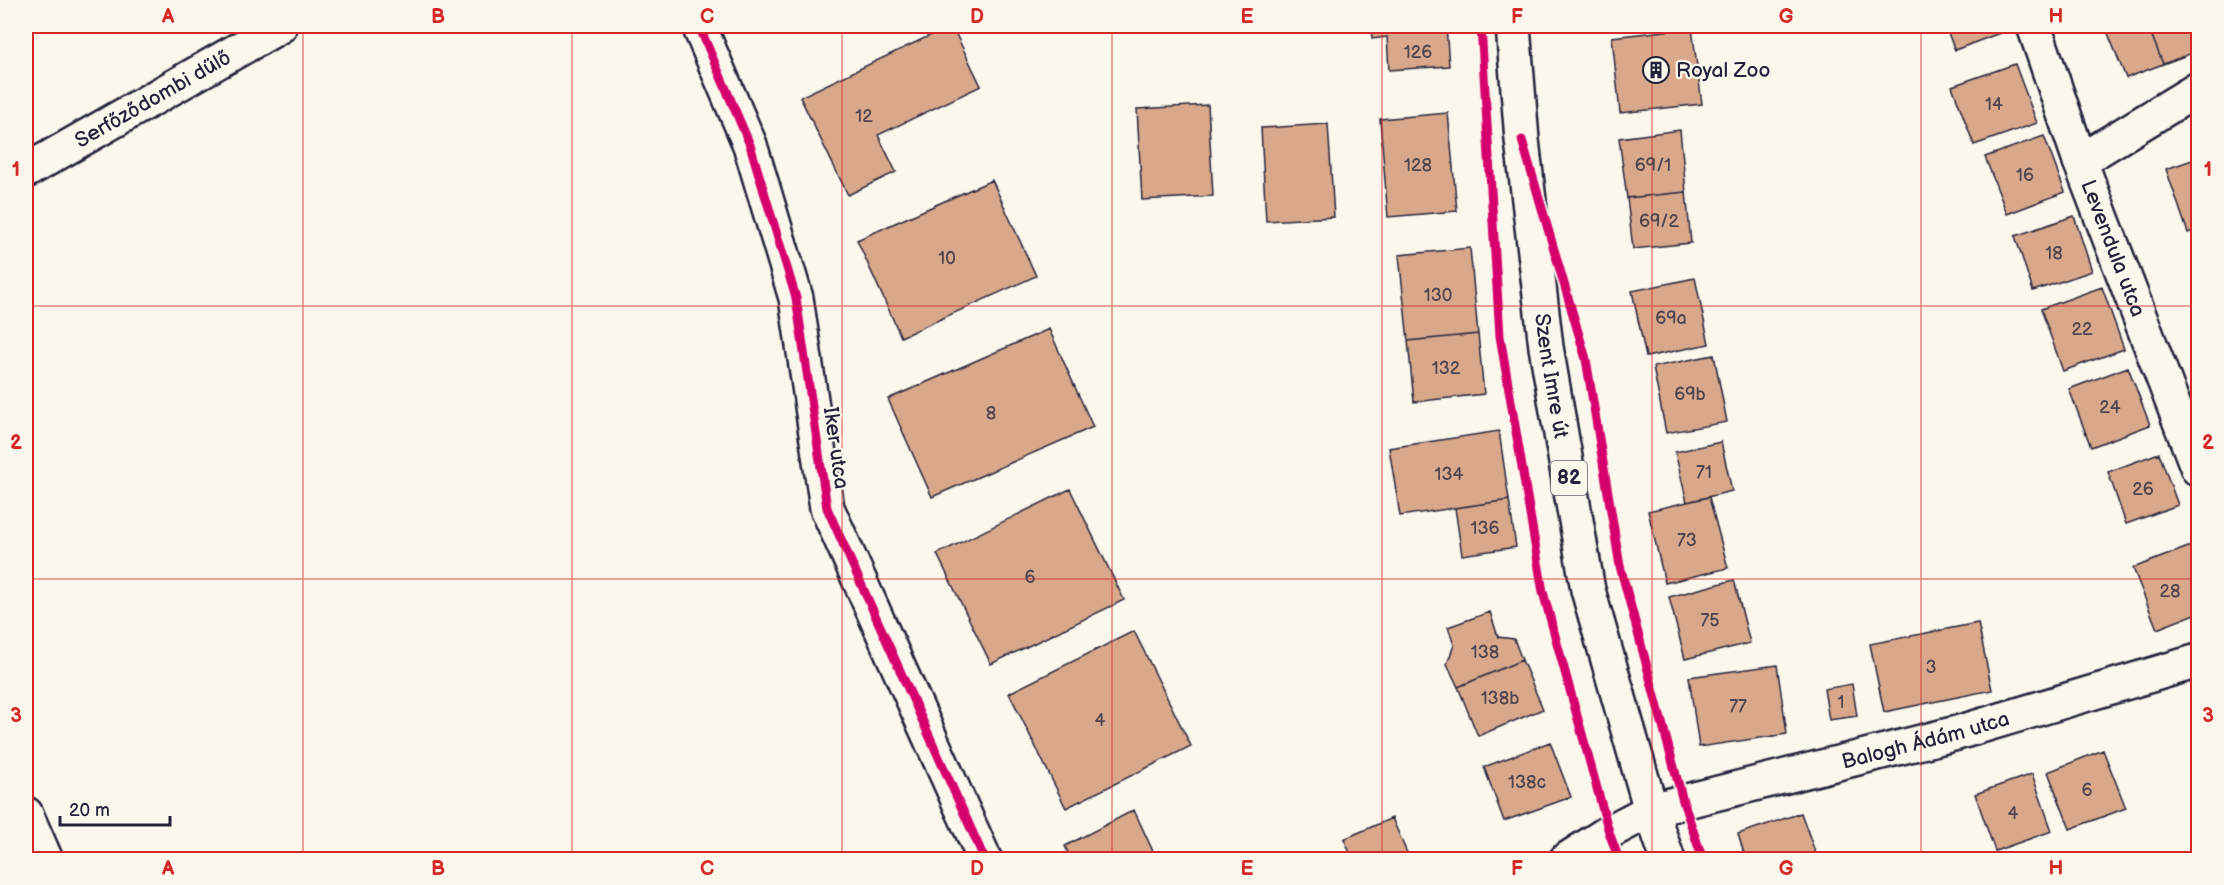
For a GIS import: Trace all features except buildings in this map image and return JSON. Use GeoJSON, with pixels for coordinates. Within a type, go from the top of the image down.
{"type":"FeatureCollection","features":[{"type":"Feature","properties":{"kind":"street","name":"Serfőződombi dűlő"},"geometry":{"type":"LineString","coordinates":[[26,171],[280,26]]}},
{"type":"Feature","properties":{"kind":"street","name":"Iker utca"},"geometry":{"type":"LineString","coordinates":[[699,26],[750,145],[796,298],[827,508],[985,860]]}},
{"type":"Feature","properties":{"kind":"street","name":"Szent Imre út"},"geometry":{"type":"LineString","coordinates":[[1513,26],[1521,140],[1546,347],[1586,579],[1651,810],[1668,860]]}},
{"type":"Feature","properties":{"kind":"street","name":"Levendula utca"},"geometry":{"type":"LineString","coordinates":[[2034,26],[2080,161],[2199,469]]}},
{"type":"Feature","properties":{"kind":"street"},"geometry":{"type":"LineString","coordinates":[[2080,161],[2199,89]]}},
{"type":"Feature","properties":{"kind":"street","name":"Balogh Ádám utca"},"geometry":{"type":"LineString","coordinates":[[1566,860],[1609,832],[1651,810],[1957,734],[2199,661]]}},
{"type":"Feature","properties":{"kind":"street"},"geometry":{"type":"LineString","coordinates":[[26,814],[46,860]]}},
{"type":"Feature","properties":{"kind":"cycle path"},"geometry":{"type":"LineString","coordinates":[[699,26],[750,145],[796,298],[827,508],[985,860]]}},
{"type":"Feature","properties":{"kind":"cycle path"},"geometry":{"type":"LineString","coordinates":[[1481,26],[1500,336],[1543,592],[1609,832],[1619,860]]}},
{"type":"Feature","properties":{"kind":"cycle path"},"geometry":{"type":"LineString","coordinates":[[1522,140],[1586,359],[1620,566],[1683,801],[1703,860]]}},
{"type":"Feature","properties":{"kind":"place","name":"Royal Zoo"},"geometry":{"type":"Point","coordinates":[1656,70]}}]}
